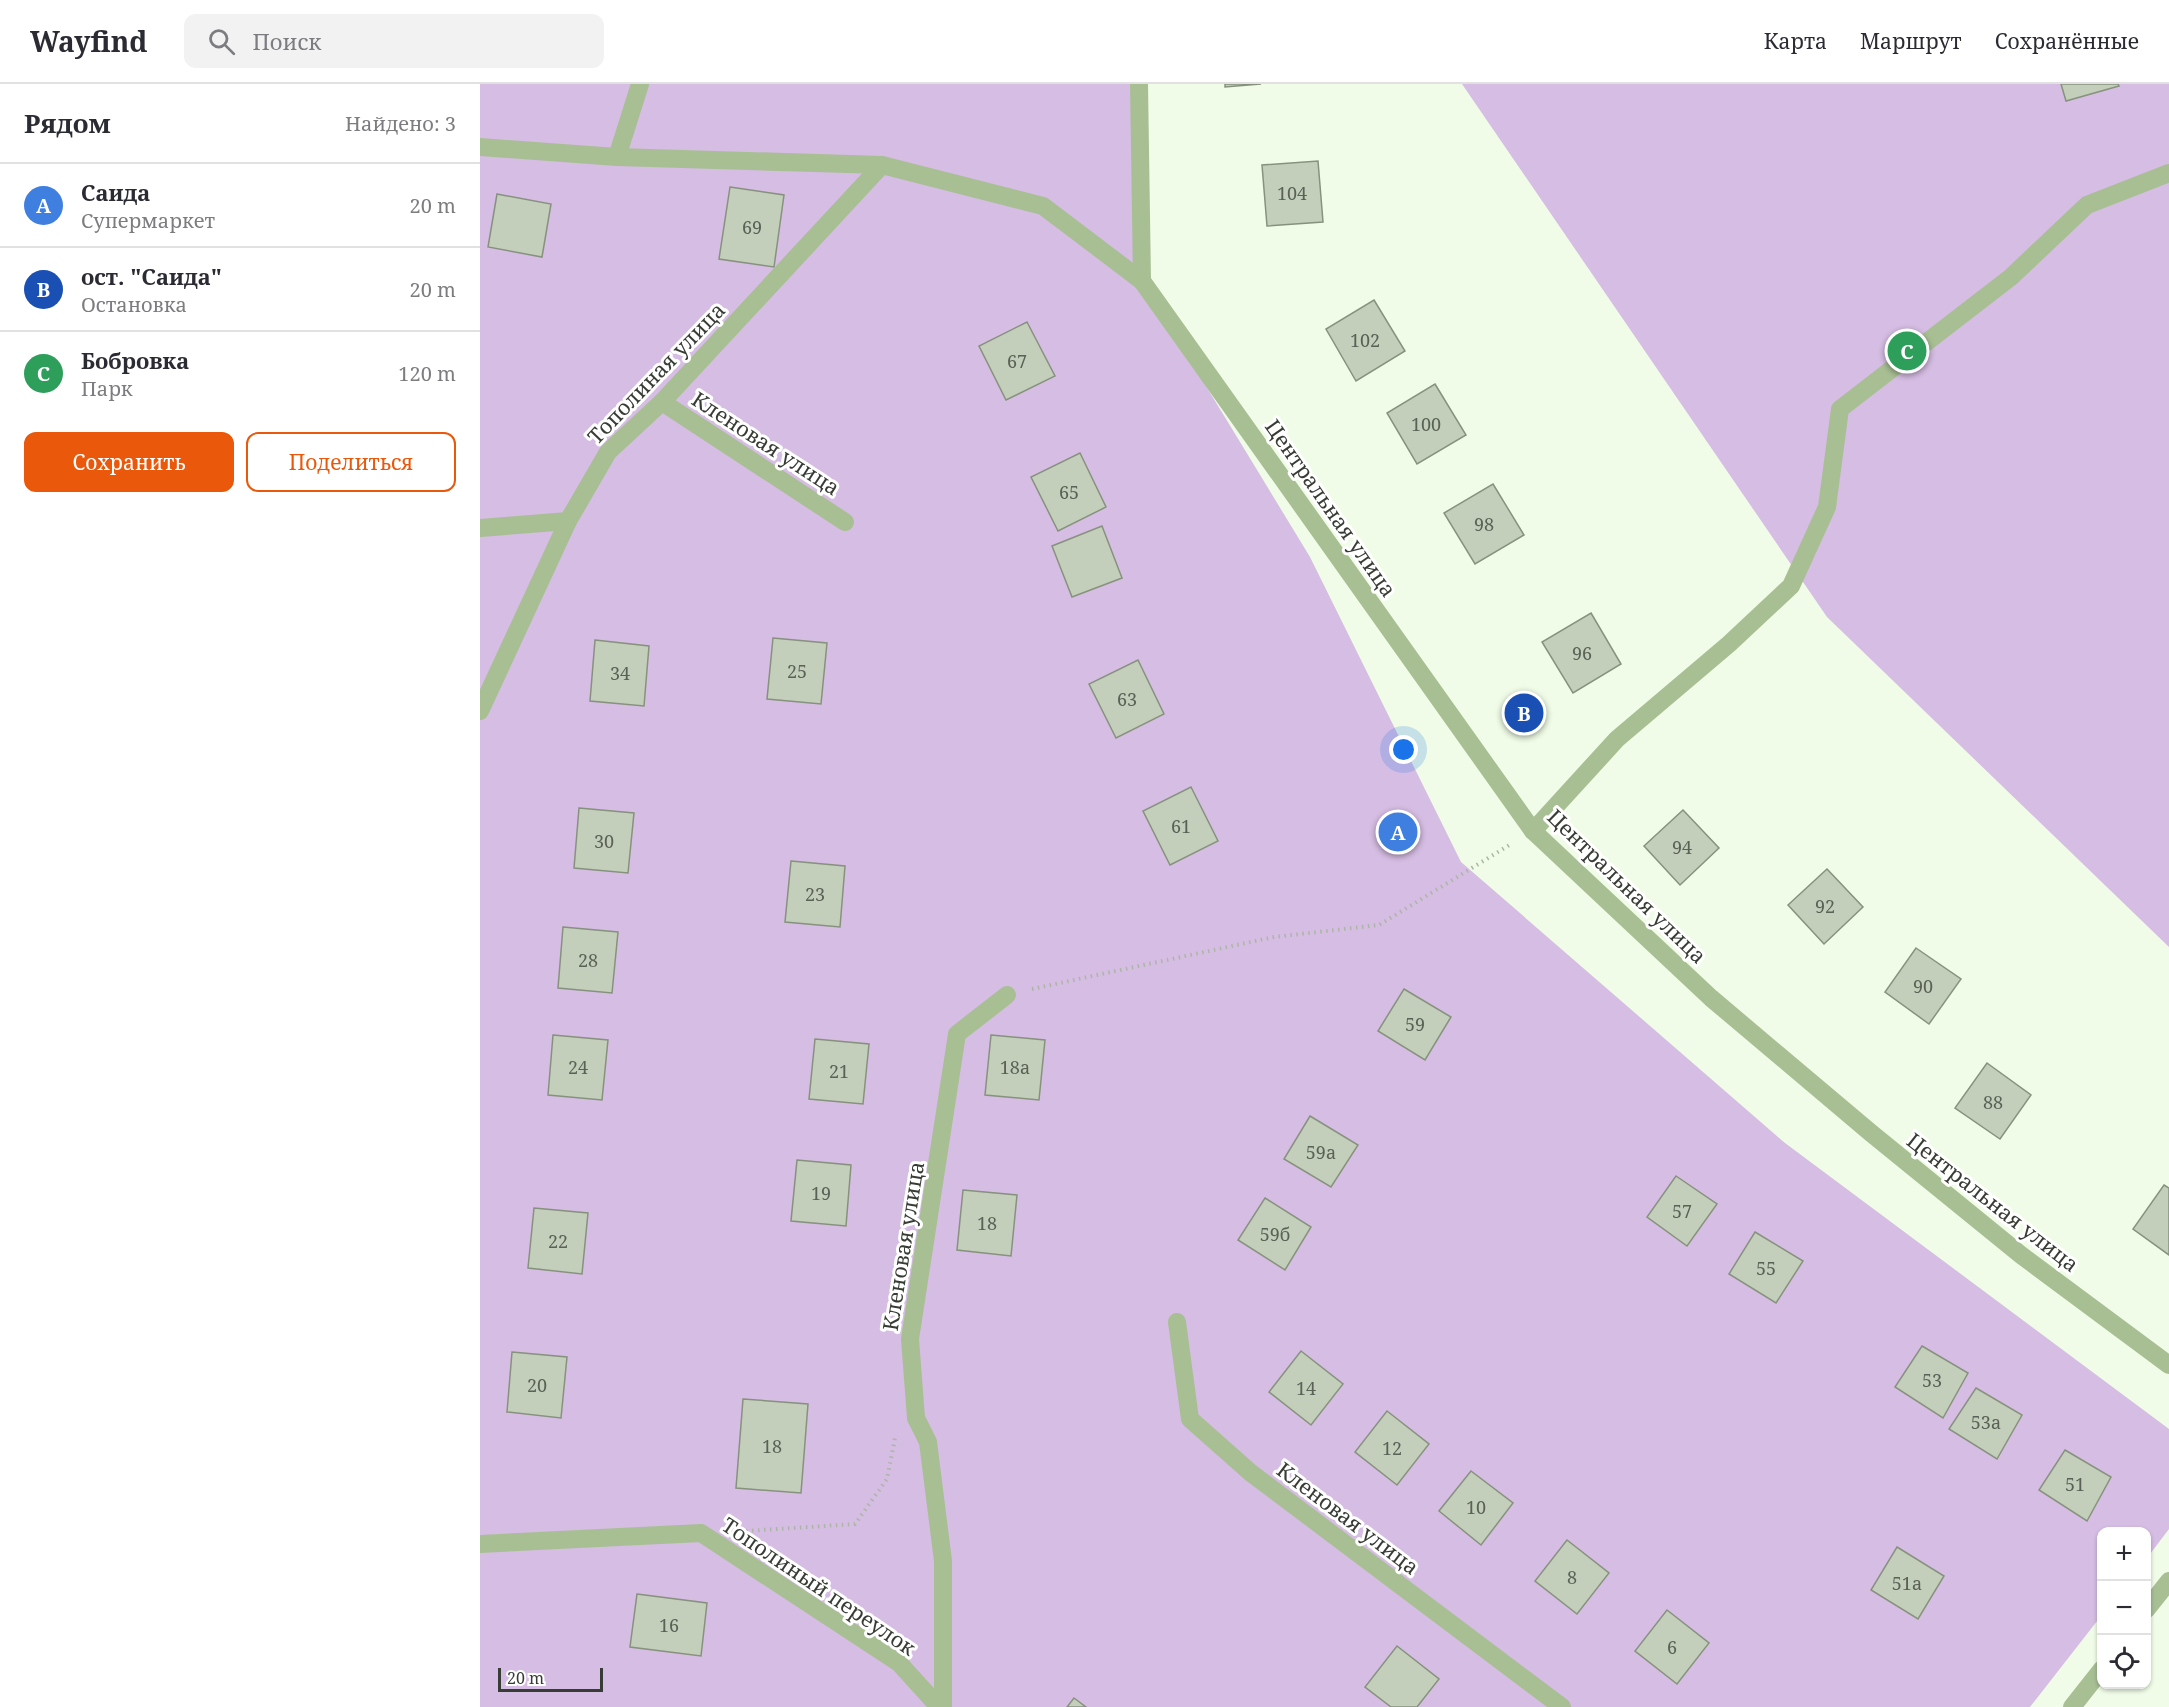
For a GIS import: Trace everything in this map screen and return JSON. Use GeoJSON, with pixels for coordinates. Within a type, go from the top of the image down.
{"type":"FeatureCollection","features":[{"type":"Feature","properties":{"kind":"street"},"geometry":{"type":"LineString","coordinates":[[617,158],[640,84]]}},
{"type":"Feature","properties":{"kind":"street"},"geometry":{"type":"LineString","coordinates":[[1139,84],[1142,281]]}},
{"type":"Feature","properties":{"kind":"street","name":"Центральная улица"},"geometry":{"type":"LineString","coordinates":[[480,147],[617,158],[882,165],[1044,206],[1142,281],[1533,831],[1711,998],[1871,1133],[2021,1255],[2169,1365]]}},
{"type":"Feature","properties":{"kind":"street","name":"Тополиная улица"},"geometry":{"type":"LineString","coordinates":[[480,711],[568,521],[608,452],[662,402],[882,165]]}},
{"type":"Feature","properties":{"kind":"street"},"geometry":{"type":"LineString","coordinates":[[1533,831],[1617,740],[1729,644],[1791,586],[1827,507],[1840,409],[2011,278],[2087,205],[2169,173]]}},
{"type":"Feature","properties":{"kind":"street","name":"Кленовая улица"},"geometry":{"type":"LineString","coordinates":[[662,402],[845,522]]}},
{"type":"Feature","properties":{"kind":"street"},"geometry":{"type":"LineString","coordinates":[[480,528],[568,521]]}},
{"type":"Feature","properties":{"kind":"street","name":"Кленовая улица"},"geometry":{"type":"LineString","coordinates":[[943,1707],[943,1561],[928,1442],[916,1418],[910,1339],[957,1034],[1007,995]]}},
{"type":"Feature","properties":{"kind":"street","name":"Кленовая улица"},"geometry":{"type":"LineString","coordinates":[[1177,1322],[1190,1419],[1251,1473],[1562,1707]]}},
{"type":"Feature","properties":{"kind":"street","name":"Тополиный переулок"},"geometry":{"type":"LineString","coordinates":[[480,1544],[701,1533],[899,1663],[939,1707]]}},
{"type":"Feature","properties":{"kind":"street"},"geometry":{"type":"LineString","coordinates":[[2151,1604],[2169,1581]]}},
{"type":"Feature","properties":{"kind":"street"},"geometry":{"type":"LineString","coordinates":[[2072,1707],[2097,1675]]}},
{"type":"Feature","properties":{"kind":"path"},"geometry":{"type":"LineString","coordinates":[[1007,995],[1274,937],[1379,925],[1533,831]]}},
{"type":"Feature","properties":{"kind":"path"},"geometry":{"type":"LineString","coordinates":[[701,1533],[855,1524],[887,1479],[897,1430]]}},
{"type":"Feature","properties":{"kind":"shaded area"},"geometry":{"type":"Polygon","coordinates":[[[480,84],[1139,84],[1142,281],[1310,557],[1461,862],[1785,1143],[2169,1429],[2169,1529],[2151,1553],[2151,1527],[2097,1527],[2097,1621],[2030,1707],[480,1707],[480,84]]]}},
{"type":"Feature","properties":{"kind":"shaded area"},"geometry":{"type":"Polygon","coordinates":[[[1462,84],[2169,84],[2169,947],[1827,617],[1462,84]]]}},
{"type":"Feature","properties":{"kind":"building"},"geometry":{"type":"Polygon","coordinates":[[[1225,84],[1261,84],[1225,87],[1225,84]]]}},
{"type":"Feature","properties":{"kind":"building"},"geometry":{"type":"Polygon","coordinates":[[[2061,84],[2118,84],[2119,86],[2066,101],[2061,84]]]}},
{"type":"Feature","properties":{"kind":"building"},"geometry":{"type":"Polygon","coordinates":[[[1318,161],[1323,222],[1267,226],[1262,165],[1318,161]]]}},
{"type":"Feature","properties":{"kind":"building"},"geometry":{"type":"Polygon","coordinates":[[[730,187],[784,195],[774,267],[719,259],[730,187]]]}},
{"type":"Feature","properties":{"kind":"building"},"geometry":{"type":"Polygon","coordinates":[[[497,194],[551,204],[542,257],[488,247],[497,194]]]}},
{"type":"Feature","properties":{"kind":"building"},"geometry":{"type":"Polygon","coordinates":[[[1374,300],[1405,351],[1356,381],[1326,329],[1374,300]]]}},
{"type":"Feature","properties":{"kind":"building"},"geometry":{"type":"Polygon","coordinates":[[[1027,322],[1055,376],[1006,400],[979,346],[1027,322]]]}},
{"type":"Feature","properties":{"kind":"building"},"geometry":{"type":"Polygon","coordinates":[[[1435,384],[1466,435],[1417,464],[1387,413],[1435,384]]]}},
{"type":"Feature","properties":{"kind":"building"},"geometry":{"type":"Polygon","coordinates":[[[1080,453],[1106,507],[1058,531],[1031,477],[1080,453]]]}},
{"type":"Feature","properties":{"kind":"building"},"geometry":{"type":"Polygon","coordinates":[[[1493,484],[1524,535],[1475,564],[1444,513],[1493,484]]]}},
{"type":"Feature","properties":{"kind":"building"},"geometry":{"type":"Polygon","coordinates":[[[1102,526],[1122,578],[1072,597],[1052,546],[1102,526]]]}},
{"type":"Feature","properties":{"kind":"building"},"geometry":{"type":"Polygon","coordinates":[[[1591,613],[1621,664],[1573,693],[1542,642],[1591,613]]]}},
{"type":"Feature","properties":{"kind":"building"},"geometry":{"type":"Polygon","coordinates":[[[773,638],[827,643],[821,704],[767,699],[773,638]]]}},
{"type":"Feature","properties":{"kind":"building"},"geometry":{"type":"Polygon","coordinates":[[[595,640],[649,646],[644,706],[590,701],[595,640]]]}},
{"type":"Feature","properties":{"kind":"building"},"geometry":{"type":"Polygon","coordinates":[[[1138,660],[1164,714],[1116,738],[1089,684],[1138,660]]]}},
{"type":"Feature","properties":{"kind":"building"},"geometry":{"type":"Polygon","coordinates":[[[1191,787],[1218,841],[1170,865],[1143,811],[1191,787]]]}},
{"type":"Feature","properties":{"kind":"building"},"geometry":{"type":"Polygon","coordinates":[[[579,808],[634,813],[628,873],[574,868],[579,808]]]}},
{"type":"Feature","properties":{"kind":"building"},"geometry":{"type":"Polygon","coordinates":[[[1683,810],[1719,848],[1680,885],[1644,846],[1683,810]]]}},
{"type":"Feature","properties":{"kind":"building"},"geometry":{"type":"Polygon","coordinates":[[[791,861],[845,866],[840,927],[785,922],[791,861]]]}},
{"type":"Feature","properties":{"kind":"building"},"geometry":{"type":"Polygon","coordinates":[[[1827,869],[1863,907],[1824,944],[1788,905],[1827,869]]]}},
{"type":"Feature","properties":{"kind":"building"},"geometry":{"type":"Polygon","coordinates":[[[563,927],[618,932],[612,993],[558,988],[563,927]]]}},
{"type":"Feature","properties":{"kind":"building"},"geometry":{"type":"Polygon","coordinates":[[[1916,948],[1961,979],[1929,1024],[1885,992],[1916,948]]]}},
{"type":"Feature","properties":{"kind":"building"},"geometry":{"type":"Polygon","coordinates":[[[1404,989],[1451,1017],[1425,1060],[1378,1031],[1404,989]]]}},
{"type":"Feature","properties":{"kind":"building"},"geometry":{"type":"Polygon","coordinates":[[[553,1035],[608,1040],[602,1100],[548,1095],[553,1035]]]}},
{"type":"Feature","properties":{"kind":"building"},"geometry":{"type":"Polygon","coordinates":[[[991,1035],[1045,1040],[1039,1100],[985,1095],[991,1035]]]}},
{"type":"Feature","properties":{"kind":"building"},"geometry":{"type":"Polygon","coordinates":[[[815,1039],[869,1044],[863,1104],[809,1099],[815,1039]]]}},
{"type":"Feature","properties":{"kind":"building"},"geometry":{"type":"Polygon","coordinates":[[[1987,1063],[2031,1095],[2000,1139],[1955,1108],[1987,1063]]]}},
{"type":"Feature","properties":{"kind":"building"},"geometry":{"type":"Polygon","coordinates":[[[1310,1116],[1358,1145],[1331,1187],[1284,1159],[1310,1116]]]}},
{"type":"Feature","properties":{"kind":"building"},"geometry":{"type":"Polygon","coordinates":[[[797,1160],[851,1165],[846,1226],[791,1221],[797,1160]]]}},
{"type":"Feature","properties":{"kind":"building"},"geometry":{"type":"Polygon","coordinates":[[[1676,1176],[1717,1204],[1687,1246],[1647,1217],[1676,1176]]]}},
{"type":"Feature","properties":{"kind":"building"},"geometry":{"type":"Polygon","coordinates":[[[2164,1185],[2169,1188],[2169,1255],[2133,1229],[2164,1185]]]}},
{"type":"Feature","properties":{"kind":"building"},"geometry":{"type":"Polygon","coordinates":[[[963,1190],[1017,1195],[1011,1256],[957,1250],[963,1190]]]}},
{"type":"Feature","properties":{"kind":"building"},"geometry":{"type":"Polygon","coordinates":[[[1265,1198],[1311,1227],[1285,1270],[1238,1240],[1265,1198]]]}},
{"type":"Feature","properties":{"kind":"building"},"geometry":{"type":"Polygon","coordinates":[[[534,1208],[588,1213],[582,1274],[528,1268],[534,1208]]]}},
{"type":"Feature","properties":{"kind":"building"},"geometry":{"type":"Polygon","coordinates":[[[1755,1232],[1803,1261],[1776,1303],[1729,1274],[1755,1232]]]}},
{"type":"Feature","properties":{"kind":"building"},"geometry":{"type":"Polygon","coordinates":[[[1922,1346],[1968,1373],[1943,1418],[1895,1387],[1922,1346]]]}},
{"type":"Feature","properties":{"kind":"building"},"geometry":{"type":"Polygon","coordinates":[[[1301,1351],[1343,1384],[1311,1425],[1269,1392],[1301,1351]]]}},
{"type":"Feature","properties":{"kind":"building"},"geometry":{"type":"Polygon","coordinates":[[[512,1352],[567,1357],[561,1418],[507,1412],[512,1352]]]}},
{"type":"Feature","properties":{"kind":"building"},"geometry":{"type":"Polygon","coordinates":[[[1976,1388],[2022,1415],[1997,1459],[1949,1429],[1976,1388]]]}},
{"type":"Feature","properties":{"kind":"building"},"geometry":{"type":"Polygon","coordinates":[[[743,1399],[808,1404],[801,1493],[736,1488],[743,1399]]]}},
{"type":"Feature","properties":{"kind":"building"},"geometry":{"type":"Polygon","coordinates":[[[1387,1411],[1429,1444],[1397,1485],[1355,1452],[1387,1411]]]}},
{"type":"Feature","properties":{"kind":"building"},"geometry":{"type":"Polygon","coordinates":[[[2065,1450],[2111,1477],[2087,1521],[2039,1490],[2065,1450]]]}},
{"type":"Feature","properties":{"kind":"building"},"geometry":{"type":"Polygon","coordinates":[[[1471,1471],[1513,1503],[1481,1545],[1439,1511],[1471,1471]]]}},
{"type":"Feature","properties":{"kind":"building"},"geometry":{"type":"Polygon","coordinates":[[[1567,1540],[1609,1573],[1577,1614],[1535,1581],[1567,1540]]]}},
{"type":"Feature","properties":{"kind":"building"},"geometry":{"type":"Polygon","coordinates":[[[1897,1547],[1944,1576],[1918,1619],[1871,1590],[1897,1547]]]}},
{"type":"Feature","properties":{"kind":"building"},"geometry":{"type":"Polygon","coordinates":[[[637,1594],[707,1603],[701,1656],[630,1647],[637,1594]]]}},
{"type":"Feature","properties":{"kind":"building"},"geometry":{"type":"Polygon","coordinates":[[[1667,1610],[1709,1643],[1677,1684],[1635,1651],[1667,1610]]]}},
{"type":"Feature","properties":{"kind":"building"},"geometry":{"type":"Polygon","coordinates":[[[1397,1646],[1439,1679],[1417,1707],[1391,1707],[1365,1687],[1397,1646]]]}},
{"type":"Feature","properties":{"kind":"building"},"geometry":{"type":"Polygon","coordinates":[[[1074,1698],[1086,1707],[1067,1707],[1074,1698]]]}},
{"type":"Feature","properties":{"kind":"place","name":"Бобровка"},"geometry":{"type":"Point","coordinates":[1907,351]}},
{"type":"Feature","properties":{"kind":"place","name":"ост. \"Саида\""},"geometry":{"type":"Point","coordinates":[1524,713]}},
{"type":"Feature","properties":{"kind":"place","name":"Саида"},"geometry":{"type":"Point","coordinates":[1398,832]}}]}
